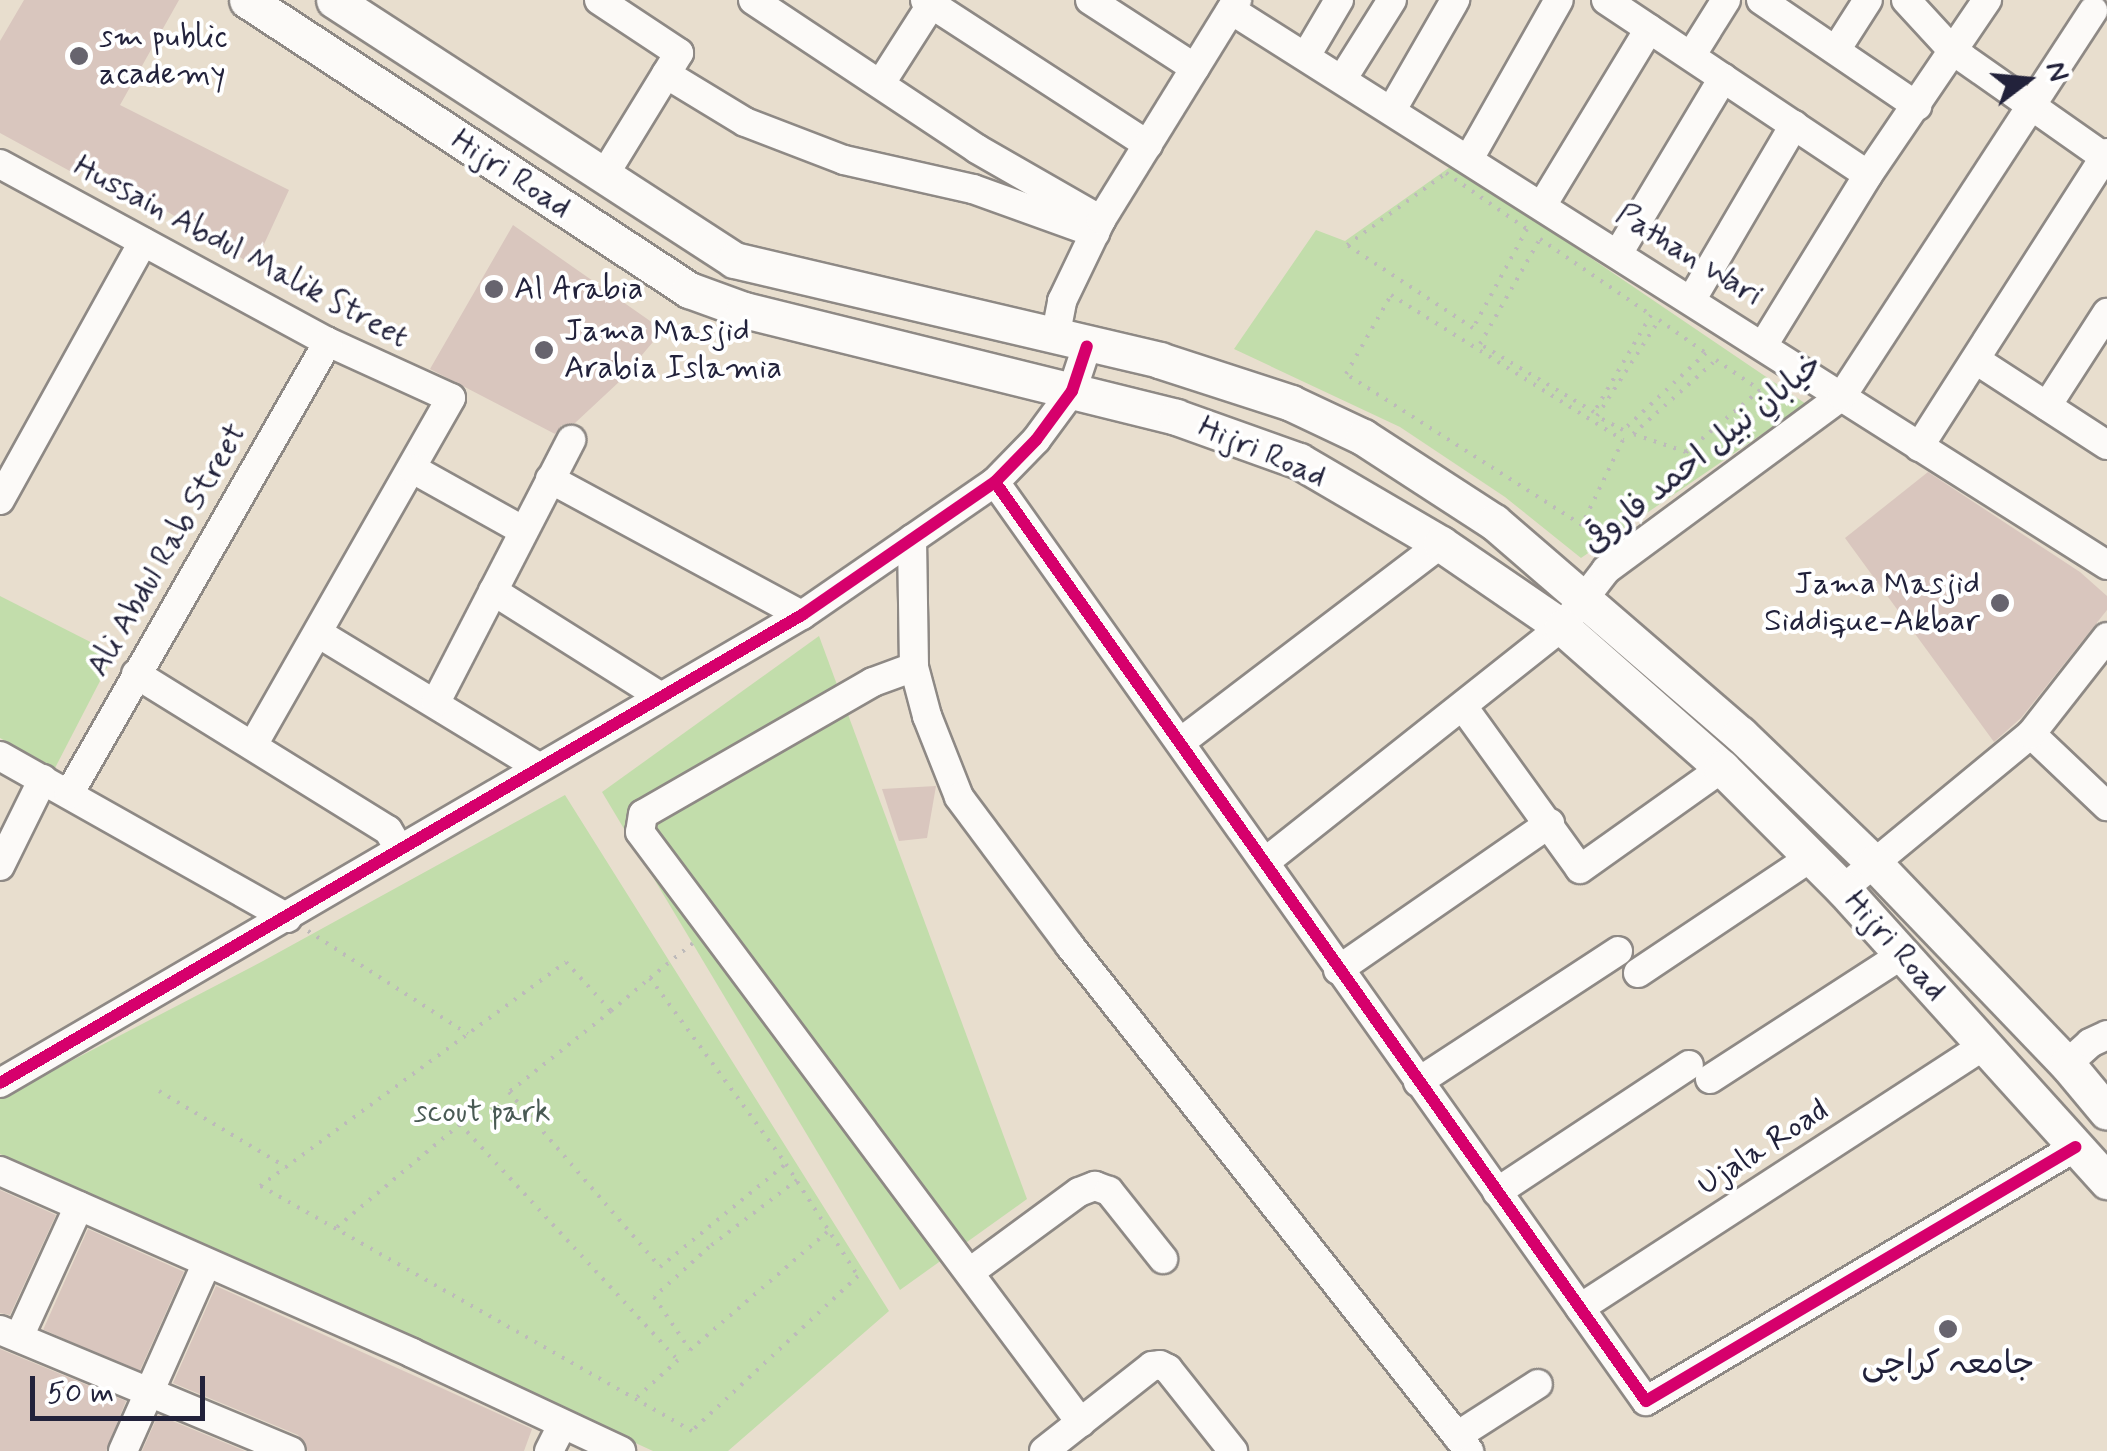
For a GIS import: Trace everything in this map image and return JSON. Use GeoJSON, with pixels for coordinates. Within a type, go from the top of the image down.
{"type":"FeatureCollection","features":[{"type":"Feature","properties":{"kind":"main road","name":"Hijri Road"},"geometry":{"type":"LineString","coordinates":[[247,0],[689,290],[762,315],[1176,416],[1299,461],[1441,544],[1562,626],[1722,768],[1843,889],[2107,1181]]}},
{"type":"Feature","properties":{"kind":"main road","name":"Hijri Road"},"geometry":{"type":"LineString","coordinates":[[334,0],[734,260],[1159,360],[1292,403],[1363,437],[1494,522],[1740,734],[1874,864],[2067,1065],[2107,1112]]}},
{"type":"Feature","properties":{"kind":"main road"},"geometry":{"type":"LineString","coordinates":[[2014,1078],[2067,1065]]}},
{"type":"Feature","properties":{"kind":"main road"},"geometry":{"type":"LineString","coordinates":[[2046,1114],[2067,1065]]}},
{"type":"Feature","properties":{"kind":"street"},"geometry":{"type":"LineString","coordinates":[[599,0],[679,53],[603,177]]}},
{"type":"Feature","properties":{"kind":"street"},"geometry":{"type":"LineString","coordinates":[[753,0],[1098,227]]}},
{"type":"Feature","properties":{"kind":"street"},"geometry":{"type":"LineString","coordinates":[[1090,0],[1195,68]]}},
{"type":"Feature","properties":{"kind":"street"},"geometry":{"type":"LineString","coordinates":[[1306,56],[1339,0]]}},
{"type":"Feature","properties":{"kind":"street"},"geometry":{"type":"LineString","coordinates":[[1343,78],[1392,0]]}},
{"type":"Feature","properties":{"kind":"street"},"geometry":{"type":"LineString","coordinates":[[1393,108],[1455,0]]}},
{"type":"Feature","properties":{"kind":"street"},"geometry":{"type":"LineString","coordinates":[[1470,157],[1559,0]]}},
{"type":"Feature","properties":{"kind":"street"},"geometry":{"type":"LineString","coordinates":[[1606,0],[1868,175]]}},
{"type":"Feature","properties":{"kind":"street"},"geometry":{"type":"LineString","coordinates":[[1691,56],[1726,0]]}},
{"type":"Feature","properties":{"kind":"street"},"geometry":{"type":"LineString","coordinates":[[1761,0],[1917,106]]}},
{"type":"Feature","properties":{"kind":"street"},"geometry":{"type":"LineString","coordinates":[[1836,50],[1868,0]]}},
{"type":"Feature","properties":{"kind":"street"},"geometry":{"type":"LineString","coordinates":[[1906,0],[1952,50],[2106,155],[1919,447]]}},
{"type":"Feature","properties":{"kind":"street"},"geometry":{"type":"LineString","coordinates":[[881,83],[930,1],[1148,145]]}},
{"type":"Feature","properties":{"kind":"street"},"geometry":{"type":"LineString","coordinates":[[1764,344],[1978,4]]}},
{"type":"Feature","properties":{"kind":"street"},"geometry":{"type":"LineString","coordinates":[[0,1083],[802,615],[995,482],[1036,440],[1072,390],[1071,342],[1062,300],[1098,227],[1234,5]]}},
{"type":"Feature","properties":{"kind":"street","name":"Pathan Wari"},"geometry":{"type":"LineString","coordinates":[[1234,5],[1306,56],[2107,565]]}},
{"type":"Feature","properties":{"kind":"street","name":"خیابانِ نبیل احمد فاروقی"},"geometry":{"type":"LineString","coordinates":[[1265,862],[1464,708],[1562,626],[1606,570],[1842,396],[2093,12]]}},
{"type":"Feature","properties":{"kind":"street"},"geometry":{"type":"LineString","coordinates":[[1544,204],[1649,28]]}},
{"type":"Feature","properties":{"kind":"street"},"geometry":{"type":"LineString","coordinates":[[666,74],[745,122],[844,160],[973,189],[1098,227]]}},
{"type":"Feature","properties":{"kind":"street"},"geometry":{"type":"LineString","coordinates":[[1619,252],[1724,78]]}},
{"type":"Feature","properties":{"kind":"street"},"geometry":{"type":"LineString","coordinates":[[1692,299],[1794,126]]}},
{"type":"Feature","properties":{"kind":"street","name":"Hussain Abdul Malik Street"},"geometry":{"type":"LineString","coordinates":[[0,164],[328,342],[451,398],[413,468]]}},
{"type":"Feature","properties":{"kind":"street"},"geometry":{"type":"LineString","coordinates":[[0,500],[143,242]]}},
{"type":"Feature","properties":{"kind":"street"},"geometry":{"type":"LineString","coordinates":[[2047,406],[2107,313]]}},
{"type":"Feature","properties":{"kind":"street","name":"Ali Abdul Rab Street"},"geometry":{"type":"LineString","coordinates":[[69,794],[328,342]]}},
{"type":"Feature","properties":{"kind":"street"},"geometry":{"type":"LineString","coordinates":[[1976,360],[2107,445]]}},
{"type":"Feature","properties":{"kind":"street"},"geometry":{"type":"LineString","coordinates":[[436,702],[571,440]]}},
{"type":"Feature","properties":{"kind":"street"},"geometry":{"type":"LineString","coordinates":[[254,743],[413,468],[522,530]]}},
{"type":"Feature","properties":{"kind":"street"},"geometry":{"type":"LineString","coordinates":[[550,479],[802,615]]}},
{"type":"Feature","properties":{"kind":"street"},"geometry":{"type":"LineString","coordinates":[[995,482],[1646,1401],[2076,1147]]}},
{"type":"Feature","properties":{"kind":"street"},"geometry":{"type":"LineString","coordinates":[[912,539],[914,667],[927,716],[959,797],[1070,946],[1463,1444],[1538,1384]]}},
{"type":"Feature","properties":{"kind":"street"},"geometry":{"type":"LineString","coordinates":[[1182,741],[1441,544]]}},
{"type":"Feature","properties":{"kind":"street"},"geometry":{"type":"LineString","coordinates":[[493,590],[660,696]]}},
{"type":"Feature","properties":{"kind":"street"},"geometry":{"type":"LineString","coordinates":[[318,634],[538,767]]}},
{"type":"Feature","properties":{"kind":"street"},"geometry":{"type":"LineString","coordinates":[[1843,889],[2031,734],[2107,637]]}},
{"type":"Feature","properties":{"kind":"street"},"geometry":{"type":"LineString","coordinates":[[914,667],[873,682],[643,814],[640,832],[1081,1422]]}},
{"type":"Feature","properties":{"kind":"street"},"geometry":{"type":"LineString","coordinates":[[136,674],[254,743],[388,830],[399,850]]}},
{"type":"Feature","properties":{"kind":"street"},"geometry":{"type":"LineString","coordinates":[[1464,708],[1580,870],[1722,768]]}},
{"type":"Feature","properties":{"kind":"street"},"geometry":{"type":"LineString","coordinates":[[2031,734],[2107,806]]}},
{"type":"Feature","properties":{"kind":"street"},"geometry":{"type":"LineString","coordinates":[[0,756],[287,918]]}},
{"type":"Feature","properties":{"kind":"street"},"geometry":{"type":"LineString","coordinates":[[0,866],[43,780]]}},
{"type":"Feature","properties":{"kind":"street"},"geometry":{"type":"LineString","coordinates":[[1338,970],[1550,823]]}},
{"type":"Feature","properties":{"kind":"street"},"geometry":{"type":"LineString","coordinates":[[1638,973],[1812,857]]}},
{"type":"Feature","properties":{"kind":"street"},"geometry":{"type":"LineString","coordinates":[[1418,1082],[1618,951]]}},
{"type":"Feature","properties":{"kind":"street"},"geometry":{"type":"LineString","coordinates":[[1497,1192],[1902,954]]}},
{"type":"Feature","properties":{"kind":"street"},"geometry":{"type":"LineString","coordinates":[[2067,1065],[2090,1043],[2107,1035]]}},
{"type":"Feature","properties":{"kind":"street","name":"Ujala Road"},"geometry":{"type":"LineString","coordinates":[[1580,1308],[1984,1046]]}},
{"type":"Feature","properties":{"kind":"street"},"geometry":{"type":"LineString","coordinates":[[0,1171],[412,1352],[621,1451]]}},
{"type":"Feature","properties":{"kind":"street"},"geometry":{"type":"LineString","coordinates":[[970,1272],[1079,1192],[1096,1186],[1109,1191],[1163,1259]]}},
{"type":"Feature","properties":{"kind":"street"},"geometry":{"type":"LineString","coordinates":[[79,1206],[9,1333],[291,1451]]}},
{"type":"Feature","properties":{"kind":"street"},"geometry":{"type":"LineString","coordinates":[[122,1451],[206,1264]]}},
{"type":"Feature","properties":{"kind":"street"},"geometry":{"type":"LineString","coordinates":[[1044,1451],[1152,1366],[1160,1364],[1168,1368],[1233,1451]]}},
{"type":"Feature","properties":{"kind":"street"},"geometry":{"type":"LineString","coordinates":[[549,1451],[562,1424]]}},
{"type":"Feature","properties":{"kind":"path"},"geometry":{"type":"LineString","coordinates":[[1446,173],[1527,228],[1472,328],[1347,245],[1446,173]]}},
{"type":"Feature","properties":{"kind":"path"},"geometry":{"type":"LineString","coordinates":[[1540,239],[1651,315],[1594,412],[1480,344],[1540,239]]}},
{"type":"Feature","properties":{"kind":"path"},"geometry":{"type":"LineString","coordinates":[[1391,295],[1623,440],[1582,525],[1346,374],[1391,295]]}},
{"type":"Feature","properties":{"kind":"path"},"geometry":{"type":"LineString","coordinates":[[1659,320],[1706,353],[1623,430],[1597,416],[1659,320]]}},
{"type":"Feature","properties":{"kind":"path"},"geometry":{"type":"LineString","coordinates":[[1716,360],[1760,390],[1686,452],[1632,434],[1688,385],[1716,360]]}},
{"type":"Feature","properties":{"kind":"path"},"geometry":{"type":"LineString","coordinates":[[287,918],[468,1034]]}},
{"type":"Feature","properties":{"kind":"path"},"geometry":{"type":"LineString","coordinates":[[712,928],[509,1092],[660,1268],[786,1164]]}},
{"type":"Feature","properties":{"kind":"path"},"geometry":{"type":"LineString","coordinates":[[610,1012],[566,962],[260,1186],[692,1431],[858,1276],[786,1164],[650,978]]}},
{"type":"Feature","properties":{"kind":"path"},"geometry":{"type":"LineString","coordinates":[[158,1092],[286,1168]]}},
{"type":"Feature","properties":{"kind":"path"},"geometry":{"type":"LineString","coordinates":[[337,1228],[460,1124],[678,1360],[635,1399]]}},
{"type":"Feature","properties":{"kind":"path"},"geometry":{"type":"LineString","coordinates":[[797,1180],[709,1247],[654,1298],[690,1350],[829,1231]]}},
{"type":"Feature","properties":{"kind":"green space"},"geometry":{"type":"Polygon","coordinates":[[[1450,167],[1806,404],[1581,558],[1505,497],[1400,427],[1234,349],[1316,230],[1345,241],[1450,167]]]}},
{"type":"Feature","properties":{"kind":"green space"},"geometry":{"type":"Polygon","coordinates":[[[0,596],[114,654],[55,768],[0,738],[0,596]]]}},
{"type":"Feature","properties":{"kind":"green space"},"geometry":{"type":"Polygon","coordinates":[[[819,636],[1027,1199],[900,1290],[602,792],[819,636]]]}},
{"type":"Feature","properties":{"kind":"green space","name":"scout park"},"geometry":{"type":"Polygon","coordinates":[[[565,795],[889,1311],[728,1451],[653,1451],[0,1154],[0,1098],[263,961],[565,795]]]}},
{"type":"Feature","properties":{"kind":"building"},"geometry":{"type":"Polygon","coordinates":[[[24,0],[179,0],[120,105],[289,190],[254,266],[87,161],[79,176],[0,133],[0,41],[24,0]]]}},
{"type":"Feature","properties":{"kind":"building","name":"Jama Masjid Arabia Islamia"},"geometry":{"type":"Polygon","coordinates":[[[513,225],[663,330],[620,381],[575,423],[562,425],[555,434],[430,369],[513,225]]]}},
{"type":"Feature","properties":{"kind":"building","name":"Jama Masjid Siddique-Akbar"},"geometry":{"type":"Polygon","coordinates":[[[1928,472],[2080,572],[2107,596],[2107,610],[2021,718],[1994,742],[1845,538],[1928,472]]]}},
{"type":"Feature","properties":{"kind":"building"},"geometry":{"type":"Polygon","coordinates":[[[936,786],[927,838],[899,841],[882,789],[936,786]]]}},
{"type":"Feature","properties":{"kind":"building"},"geometry":{"type":"Polygon","coordinates":[[[0,1190],[56,1215],[10,1315],[0,1313],[0,1190]]]}},
{"type":"Feature","properties":{"kind":"building"},"geometry":{"type":"Polygon","coordinates":[[[88,1229],[184,1272],[139,1372],[43,1329],[88,1229]]]}},
{"type":"Feature","properties":{"kind":"building"},"geometry":{"type":"Polygon","coordinates":[[[216,1286],[532,1429],[524,1451],[308,1451],[298,1435],[173,1383],[216,1286]]]}},
{"type":"Feature","properties":{"kind":"building"},"geometry":{"type":"Polygon","coordinates":[[[0,1349],[126,1401],[106,1451],[0,1451],[0,1349]]]}},
{"type":"Feature","properties":{"kind":"building"},"geometry":{"type":"Polygon","coordinates":[[[158,1415],[245,1451],[142,1451],[158,1415]]]}},
{"type":"Feature","properties":{"kind":"cycle path"},"geometry":{"type":"LineString","coordinates":[[0,1083],[802,615],[995,482],[1036,440],[1072,391],[1087,346]]}},
{"type":"Feature","properties":{"kind":"cycle path"},"geometry":{"type":"LineString","coordinates":[[995,482],[1646,1401],[2076,1147]]}},
{"type":"Feature","properties":{"kind":"place","name":"sm public academy"},"geometry":{"type":"Point","coordinates":[79,56]}},
{"type":"Feature","properties":{"kind":"place","name":"Al Arabia"},"geometry":{"type":"Point","coordinates":[494,289]}},
{"type":"Feature","properties":{"kind":"place","name":"Jama Masjid Arabia Islamia"},"geometry":{"type":"Point","coordinates":[544,350]}},
{"type":"Feature","properties":{"kind":"place","name":"Jama Masjid Siddique-Akbar"},"geometry":{"type":"Point","coordinates":[2000,603]}},
{"type":"Feature","properties":{"kind":"place","name":"جامعہ کراچی"},"geometry":{"type":"Point","coordinates":[1948,1329]}}]}
